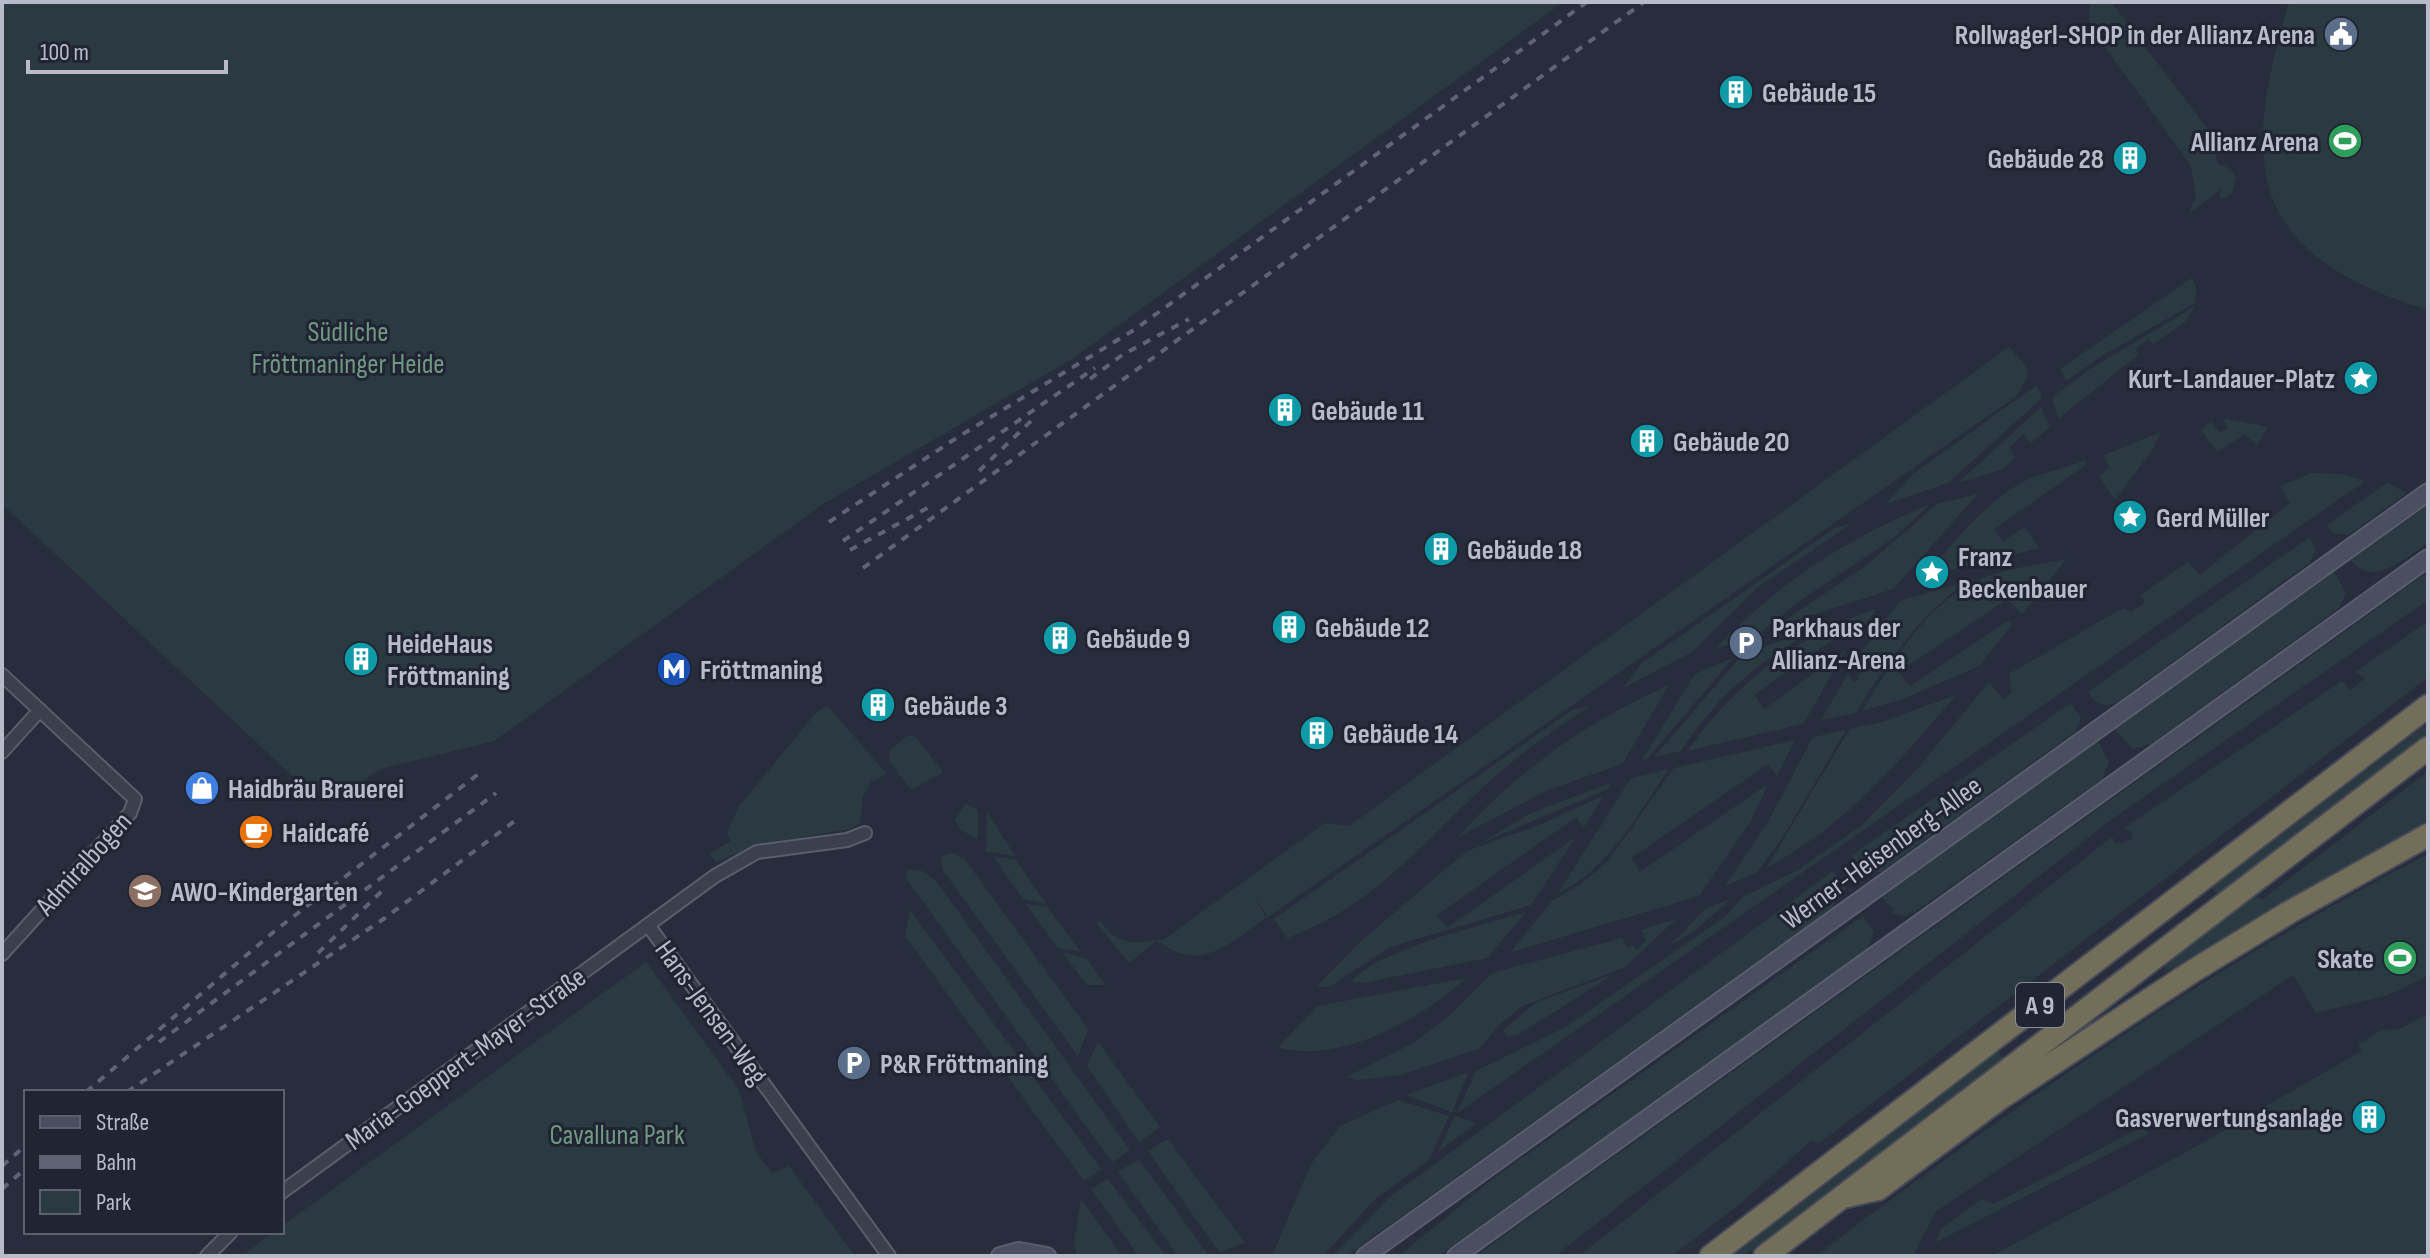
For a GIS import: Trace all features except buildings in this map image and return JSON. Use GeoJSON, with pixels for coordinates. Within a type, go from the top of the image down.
{"type":"FeatureCollection","features":[{"type":"Feature","properties":{"kind":"highway","name":"A 9"},"geometry":{"type":"LineString","coordinates":[[1711,1256],[2428,706]]}},
{"type":"Feature","properties":{"kind":"highway","name":"A 9"},"geometry":{"type":"LineString","coordinates":[[1765,1256],[2428,748]]}},
{"type":"Feature","properties":{"kind":"highway"},"geometry":{"type":"LineString","coordinates":[[1841,1197],[1878,1189],[1999,1099],[2193,971],[2288,913],[2428,835]]}},
{"type":"Feature","properties":{"kind":"street","name":"Werner-Heisenberg-Allee"},"geometry":{"type":"LineString","coordinates":[[1376,1253],[2428,492]]}},
{"type":"Feature","properties":{"kind":"street"},"geometry":{"type":"LineString","coordinates":[[1456,1256],[2428,558]]}},
{"type":"Feature","properties":{"kind":"street","name":"Admiralbogen"},"geometry":{"type":"LineString","coordinates":[[2,675],[128,789],[135,803],[130,813],[2,954]]}},
{"type":"Feature","properties":{"kind":"street"},"geometry":{"type":"LineString","coordinates":[[2,752],[40,710]]}},
{"type":"Feature","properties":{"kind":"street","name":"Hans-Jensen-Weg"},"geometry":{"type":"LineString","coordinates":[[865,833],[847,840],[757,852],[715,876],[648,925],[889,1256]]}},
{"type":"Feature","properties":{"kind":"street","name":"Maria-Goeppert-Mayer-Straße"},"geometry":{"type":"LineString","coordinates":[[284,1191],[648,925]]}},
{"type":"Feature","properties":{"kind":"street"},"geometry":{"type":"LineString","coordinates":[[207,1256],[229,1234]]}},
{"type":"Feature","properties":{"kind":"street"},"geometry":{"type":"LineString","coordinates":[[213,1256],[229,1234]]}},
{"type":"Feature","properties":{"kind":"street"},"geometry":{"type":"LineString","coordinates":[[1000,1256],[1019,1251],[1047,1256]]}},
{"type":"Feature","properties":{"kind":"green space","name":"Südliche Fröttmaninger Heide"},"geometry":{"type":"Polygon","coordinates":[[[2,2],[1563,2],[1072,359],[823,504],[494,741],[380,769],[337,800],[313,794],[2,504],[2,2]]]}},
{"type":"Feature","properties":{"kind":"green space"},"geometry":{"type":"Polygon","coordinates":[[[2089,2],[2111,2],[2209,131],[2218,164],[2231,169],[2236,177],[2232,193],[2222,199],[2219,195],[2222,188],[2189,214],[2196,195],[2191,166],[2090,26],[2089,2]]]}},
{"type":"Feature","properties":{"kind":"green space","name":"Allianz Arena"},"geometry":{"type":"Polygon","coordinates":[[[2289,2],[2428,2],[2428,310],[2368,287],[2323,261],[2292,231],[2272,197],[2264,157],[2265,112],[2273,60],[2289,2]]]}},
{"type":"Feature","properties":{"kind":"green space"},"geometry":{"type":"Polygon","coordinates":[[[2192,278],[2196,288],[2195,303],[2105,354],[2066,381],[2060,369],[2192,278]]]}},
{"type":"Feature","properties":{"kind":"green space"},"geometry":{"type":"Polygon","coordinates":[[[2196,306],[2185,322],[2153,344],[2149,339],[2137,347],[2138,355],[2058,419],[2052,397],[2093,367],[2196,306]]]}},
{"type":"Feature","properties":{"kind":"green space"},"geometry":{"type":"Polygon","coordinates":[[[2009,347],[2026,366],[2028,377],[2015,397],[1268,917],[1254,895],[1266,918],[1227,945],[1214,952],[1187,955],[1157,940],[1129,963],[1096,923],[1100,921],[1112,934],[1125,941],[1159,939],[1162,941],[1325,823],[1349,826],[2009,347]]]}},
{"type":"Feature","properties":{"kind":"green space"},"geometry":{"type":"Polygon","coordinates":[[[2037,385],[2042,398],[1948,483],[1886,504],[1913,474],[2037,385]]]}},
{"type":"Feature","properties":{"kind":"green space"},"geometry":{"type":"Polygon","coordinates":[[[2041,407],[2050,427],[2031,443],[2023,434],[2009,448],[2015,457],[2003,469],[1958,483],[2041,407]]]}},
{"type":"Feature","properties":{"kind":"green space"},"geometry":{"type":"Polygon","coordinates":[[[2223,420],[2268,427],[2257,445],[2245,434],[2217,452],[2201,430],[2211,421],[2221,433],[2228,427],[2223,420]]]}},
{"type":"Feature","properties":{"kind":"green space"},"geometry":{"type":"Polygon","coordinates":[[[2161,432],[2153,449],[2115,500],[2099,477],[2109,467],[2104,455],[2161,432]]]}},
{"type":"Feature","properties":{"kind":"green space"},"geometry":{"type":"Polygon","coordinates":[[[2084,461],[2086,465],[1994,529],[2003,542],[2025,527],[2039,548],[1935,574],[1932,568],[1953,543],[2001,496],[2029,479],[2084,461]]]}},
{"type":"Feature","properties":{"kind":"green space"},"geometry":{"type":"Polygon","coordinates":[[[2312,473],[2342,474],[2365,481],[1457,1113],[1476,1071],[1564,1028],[1725,917],[1743,897],[1798,870],[1862,825],[1919,767],[1989,682],[2003,699],[2012,693],[2009,674],[2123,608],[2131,612],[2145,602],[2141,595],[2188,562],[2200,575],[2290,503],[2280,486],[2312,473]]]}},
{"type":"Feature","properties":{"kind":"green space"},"geometry":{"type":"Polygon","coordinates":[[[2387,483],[2407,493],[2348,535],[2333,533],[2327,525],[2387,483]]]}},
{"type":"Feature","properties":{"kind":"green space"},"geometry":{"type":"Polygon","coordinates":[[[1978,494],[1893,589],[1775,627],[1867,565],[1937,504],[1978,494]]]}},
{"type":"Feature","properties":{"kind":"green space"},"geometry":{"type":"Polygon","coordinates":[[[1929,505],[1894,538],[1795,604],[1762,631],[1714,650],[1787,584],[1869,532],[1929,505]]]}},
{"type":"Feature","properties":{"kind":"green space"},"geometry":{"type":"Polygon","coordinates":[[[2428,505],[2428,543],[2400,562],[2379,571],[2369,572],[2351,560],[2428,505]]]}},
{"type":"Feature","properties":{"kind":"green space"},"geometry":{"type":"Polygon","coordinates":[[[1851,524],[1758,587],[1692,652],[1623,688],[1642,663],[1835,528],[1851,524]]]}},
{"type":"Feature","properties":{"kind":"green space"},"geometry":{"type":"Polygon","coordinates":[[[2310,537],[2316,550],[2309,563],[2116,703],[2099,704],[2088,692],[2310,537]]]}},
{"type":"Feature","properties":{"kind":"green space"},"geometry":{"type":"Polygon","coordinates":[[[2066,559],[2022,614],[2007,599],[1899,672],[1910,686],[2008,621],[2012,625],[1979,666],[1903,699],[1862,711],[1912,636],[1961,590],[2001,572],[2066,559]]]}},
{"type":"Feature","properties":{"kind":"green space"},"geometry":{"type":"Polygon","coordinates":[[[2334,572],[2346,593],[2339,608],[2151,744],[2133,749],[2114,729],[2334,572]]]}},
{"type":"Feature","properties":{"kind":"green space"},"geometry":{"type":"Polygon","coordinates":[[[2428,572],[2428,600],[2112,819],[1555,1256],[1476,1256],[2428,572]]]}},
{"type":"Feature","properties":{"kind":"green space"},"geometry":{"type":"Polygon","coordinates":[[[1966,582],[1932,610],[1904,642],[1856,713],[1821,720],[1848,674],[1854,682],[1865,670],[1857,658],[1900,601],[1966,582]]]}},
{"type":"Feature","properties":{"kind":"green space"},"geometry":{"type":"Polygon","coordinates":[[[1876,609],[1854,641],[1846,630],[1754,695],[1764,709],[1846,650],[1803,724],[1687,751],[1726,704],[1770,665],[1820,633],[1876,609]]]}},
{"type":"Feature","properties":{"kind":"green space"},"geometry":{"type":"Polygon","coordinates":[[[2428,621],[2428,677],[1820,1143],[1811,1141],[1741,1203],[1672,1256],[1579,1256],[2112,837],[2116,844],[2132,840],[2132,832],[2124,828],[2342,681],[2350,690],[2365,679],[2355,672],[2428,621]]]}},
{"type":"Feature","properties":{"kind":"green space"},"geometry":{"type":"Polygon","coordinates":[[[1815,629],[1740,682],[1710,713],[1681,751],[1654,757],[1743,654],[1815,629]]]}},
{"type":"Feature","properties":{"kind":"green space"},"geometry":{"type":"Polygon","coordinates":[[[1733,658],[1647,759],[1642,760],[1695,674],[1733,658]]]}},
{"type":"Feature","properties":{"kind":"green space"},"geometry":{"type":"Polygon","coordinates":[[[1669,685],[1622,764],[1548,790],[1458,837],[1505,790],[1555,750],[1610,715],[1669,685]]]}},
{"type":"Feature","properties":{"kind":"green space"},"geometry":{"type":"Polygon","coordinates":[[[1956,695],[1892,768],[1846,812],[1821,833],[1766,868],[1850,729],[1882,722],[1956,695]]]}},
{"type":"Feature","properties":{"kind":"green space"},"geometry":{"type":"Polygon","coordinates":[[[2071,703],[2081,718],[2076,731],[1880,872],[1863,873],[1852,855],[2071,703]]]}},
{"type":"Feature","properties":{"kind":"green space"},"geometry":{"type":"Polygon","coordinates":[[[827,705],[887,774],[871,782],[863,796],[860,823],[850,829],[758,845],[716,862],[709,854],[731,841],[727,832],[740,805],[815,714],[827,705]]]}},
{"type":"Feature","properties":{"kind":"green space"},"geometry":{"type":"Polygon","coordinates":[[[1589,706],[1506,767],[1369,893],[1317,925],[1287,938],[1274,919],[1572,710],[1589,706]]]}},
{"type":"Feature","properties":{"kind":"green space"},"geometry":{"type":"Polygon","coordinates":[[[2428,723],[2428,733],[2217,894],[2212,888],[2428,723]]]}},
{"type":"Feature","properties":{"kind":"green space"},"geometry":{"type":"Polygon","coordinates":[[[1846,730],[1784,835],[1757,872],[1725,886],[1768,822],[1813,737],[1846,730]]]}},
{"type":"Feature","properties":{"kind":"green space"},"geometry":{"type":"Polygon","coordinates":[[[907,736],[915,736],[943,772],[911,790],[890,762],[889,751],[907,736]]]}},
{"type":"Feature","properties":{"kind":"green space"},"geometry":{"type":"Polygon","coordinates":[[[1795,740],[1777,776],[1768,764],[1631,858],[1640,872],[1768,784],[1751,821],[1699,896],[1511,952],[1552,901],[1581,884],[1608,861],[1674,768],[1795,740]]]}},
{"type":"Feature","properties":{"kind":"green space"},"geometry":{"type":"Polygon","coordinates":[[[2098,741],[2109,762],[2102,779],[1916,911],[1905,916],[1892,913],[1894,909],[1881,897],[2098,741]]]}},
{"type":"Feature","properties":{"kind":"green space"},"geometry":{"type":"Polygon","coordinates":[[[1669,769],[1608,855],[1593,870],[1558,893],[1631,778],[1669,769]]]}},
{"type":"Feature","properties":{"kind":"green space"},"geometry":{"type":"Polygon","coordinates":[[[2428,771],[2428,820],[2167,971],[2164,966],[2246,902],[2256,897],[2263,899],[2428,771]]]}},
{"type":"Feature","properties":{"kind":"green space"},"geometry":{"type":"Polygon","coordinates":[[[1611,783],[1608,789],[1481,843],[1531,813],[1611,783]]]}},
{"type":"Feature","properties":{"kind":"green space"},"geometry":{"type":"Polygon","coordinates":[[[1603,796],[1584,827],[1576,817],[1437,915],[1447,928],[1576,837],[1531,905],[1390,947],[1329,987],[1316,987],[1361,941],[1467,851],[1539,825],[1603,796]]]}},
{"type":"Feature","properties":{"kind":"green space"},"geometry":{"type":"Polygon","coordinates":[[[966,804],[978,810],[978,839],[961,830],[955,820],[966,804]]]}},
{"type":"Feature","properties":{"kind":"green space"},"geometry":{"type":"Polygon","coordinates":[[[987,812],[1015,856],[986,851],[987,812]]]}},
{"type":"Feature","properties":{"kind":"green space"},"geometry":{"type":"Polygon","coordinates":[[[952,853],[964,858],[1088,1029],[1078,1056],[942,869],[941,856],[952,853]]]}},
{"type":"Feature","properties":{"kind":"green space"},"geometry":{"type":"Polygon","coordinates":[[[2428,854],[2428,976],[2388,995],[2316,1013],[2293,975],[1936,1211],[1913,1256],[1816,1256],[1963,1147],[2113,1042],[2268,944],[2428,854]]]}},
{"type":"Feature","properties":{"kind":"green space"},"geometry":{"type":"Polygon","coordinates":[[[993,856],[1016,860],[1046,904],[1023,899],[993,856]]]}},
{"type":"Feature","properties":{"kind":"green space"},"geometry":{"type":"Polygon","coordinates":[[[909,869],[922,871],[936,881],[1130,1150],[1112,1162],[905,877],[909,869]]]}},
{"type":"Feature","properties":{"kind":"green space"},"geometry":{"type":"Polygon","coordinates":[[[1833,871],[1846,888],[1832,908],[1346,1256],[1333,1256],[1390,1197],[1833,871]]]}},
{"type":"Feature","properties":{"kind":"green space"},"geometry":{"type":"Polygon","coordinates":[[[1731,899],[1694,931],[1669,946],[1706,908],[1731,899]]]}},
{"type":"Feature","properties":{"kind":"green space"},"geometry":{"type":"Polygon","coordinates":[[[1026,904],[1047,907],[1081,952],[1058,948],[1026,904]]]}},
{"type":"Feature","properties":{"kind":"green space"},"geometry":{"type":"Polygon","coordinates":[[[910,910],[1101,1169],[1084,1181],[905,936],[910,910]]]}},
{"type":"Feature","properties":{"kind":"green space"},"geometry":{"type":"Polygon","coordinates":[[[1526,912],[1487,958],[1363,983],[1351,981],[1386,958],[1409,948],[1526,912]]]}},
{"type":"Feature","properties":{"kind":"green space"},"geometry":{"type":"Polygon","coordinates":[[[1863,916],[1874,932],[1867,950],[1438,1256],[1399,1256],[1494,1178],[1863,916]]]}},
{"type":"Feature","properties":{"kind":"green space"},"geometry":{"type":"Polygon","coordinates":[[[1676,919],[1625,967],[1522,1006],[1499,1025],[1480,1048],[1401,1075],[1357,1080],[1347,1077],[1415,1042],[1448,1017],[1492,973],[1622,938],[1628,948],[1634,946],[1637,950],[1646,940],[1641,930],[1676,919]]]}},
{"type":"Feature","properties":{"kind":"green space"},"geometry":{"type":"Polygon","coordinates":[[[1062,952],[1087,959],[1106,985],[1087,985],[1062,952]]]}},
{"type":"Feature","properties":{"kind":"green space","name":"Cavalluna Park"},"geometry":{"type":"Polygon","coordinates":[[[646,962],[739,1090],[756,1152],[772,1173],[789,1166],[855,1256],[242,1256],[270,1234],[284,1234],[284,1225],[646,962]]]}},
{"type":"Feature","properties":{"kind":"green space"},"geometry":{"type":"Polygon","coordinates":[[[1614,974],[1519,1034],[1508,1037],[1503,1030],[1537,1002],[1614,974]]]}},
{"type":"Feature","properties":{"kind":"green space"},"geometry":{"type":"Polygon","coordinates":[[[1466,978],[1427,1008],[1378,1035],[1327,1050],[1302,1051],[1278,1047],[1318,1006],[1466,978]]]}},
{"type":"Feature","properties":{"kind":"green space"},"geometry":{"type":"Polygon","coordinates":[[[2428,1013],[2428,1256],[1992,1256],[2181,1155],[2362,1051],[2358,1045],[2381,1030],[2400,1029],[2428,1013]]]}},
{"type":"Feature","properties":{"kind":"green space"},"geometry":{"type":"Polygon","coordinates":[[[1098,1042],[1160,1127],[1139,1142],[1087,1066],[1098,1042]]]}},
{"type":"Feature","properties":{"kind":"green space"},"geometry":{"type":"Polygon","coordinates":[[[1998,1052],[2003,1058],[1744,1256],[1733,1256],[1998,1052]]]}},
{"type":"Feature","properties":{"kind":"green space"},"geometry":{"type":"Polygon","coordinates":[[[1469,1072],[1452,1112],[1406,1095],[1469,1072]]]}},
{"type":"Feature","properties":{"kind":"green space"},"geometry":{"type":"Polygon","coordinates":[[[1398,1100],[1449,1116],[1429,1160],[1375,1199],[1323,1256],[1272,1256],[1311,1164],[1340,1126],[1398,1100]]]}},
{"type":"Feature","properties":{"kind":"green space"},"geometry":{"type":"Polygon","coordinates":[[[1455,1116],[1476,1123],[1438,1152],[1455,1116]]]}},
{"type":"Feature","properties":{"kind":"green space"},"geometry":{"type":"Polygon","coordinates":[[[2144,1126],[2148,1134],[1936,1242],[1941,1229],[1982,1199],[1994,1204],[2144,1126]]]}},
{"type":"Feature","properties":{"kind":"green space"},"geometry":{"type":"Polygon","coordinates":[[[1168,1139],[1245,1243],[1219,1252],[1148,1151],[1168,1139]]]}},
{"type":"Feature","properties":{"kind":"green space"},"geometry":{"type":"Polygon","coordinates":[[[1139,1159],[1209,1256],[1178,1256],[1118,1172],[1139,1159]]]}},
{"type":"Feature","properties":{"kind":"green space"},"geometry":{"type":"Polygon","coordinates":[[[1108,1179],[1166,1256],[1139,1256],[1091,1189],[1108,1179]]]}},
{"type":"Feature","properties":{"kind":"green space"},"geometry":{"type":"Polygon","coordinates":[[[1081,1199],[1122,1256],[1077,1254],[1074,1243],[1081,1199]]]}},
{"type":"Feature","properties":{"kind":"railway"},"geometry":{"type":"LineString","coordinates":[[829,522],[958,437],[1134,330],[1587,2]]}},
{"type":"Feature","properties":{"kind":"railway"},"geometry":{"type":"LineString","coordinates":[[863,568],[1644,2]]}},
{"type":"Feature","properties":{"kind":"railway"},"geometry":{"type":"LineString","coordinates":[[1090,379],[1122,355],[1189,319]]}},
{"type":"Feature","properties":{"kind":"railway"},"geometry":{"type":"LineString","coordinates":[[843,541],[1095,368]]}},
{"type":"Feature","properties":{"kind":"railway"},"geometry":{"type":"LineString","coordinates":[[979,471],[1031,421]]}},
{"type":"Feature","properties":{"kind":"railway"},"geometry":{"type":"LineString","coordinates":[[850,550],[931,506]]}},
{"type":"Feature","properties":{"kind":"railway"},"geometry":{"type":"LineString","coordinates":[[88,1090],[276,930],[481,772]]}},
{"type":"Feature","properties":{"kind":"railway"},"geometry":{"type":"LineString","coordinates":[[159,1042],[496,793]]}},
{"type":"Feature","properties":{"kind":"railway"},"geometry":{"type":"LineString","coordinates":[[130,1090],[385,918],[516,820]]}},
{"type":"Feature","properties":{"kind":"railway"},"geometry":{"type":"LineString","coordinates":[[318,953],[384,889]]}},
{"type":"Feature","properties":{"kind":"railway"},"geometry":{"type":"LineString","coordinates":[[2,1166],[24,1147]]}},
{"type":"Feature","properties":{"kind":"railway"},"geometry":{"type":"LineString","coordinates":[[2,1189],[24,1170]]}},
{"type":"Feature","properties":{"kind":"place","name":"Rollwagerl-SHOP in der Allianz Arena"},"geometry":{"type":"Point","coordinates":[2341,34]}},
{"type":"Feature","properties":{"kind":"place","name":"Gebäude 15"},"geometry":{"type":"Point","coordinates":[1736,92]}},
{"type":"Feature","properties":{"kind":"place","name":"Allianz Arena"},"geometry":{"type":"Point","coordinates":[2345,141]}},
{"type":"Feature","properties":{"kind":"place","name":"Gebäude 28"},"geometry":{"type":"Point","coordinates":[2130,158]}},
{"type":"Feature","properties":{"kind":"place","name":"Kurt-Landauer-Platz"},"geometry":{"type":"Point","coordinates":[2361,378]}},
{"type":"Feature","properties":{"kind":"place","name":"Gebäude 11"},"geometry":{"type":"Point","coordinates":[1285,410]}},
{"type":"Feature","properties":{"kind":"place","name":"Gebäude 20"},"geometry":{"type":"Point","coordinates":[1647,441]}},
{"type":"Feature","properties":{"kind":"place","name":"Gerd Müller"},"geometry":{"type":"Point","coordinates":[2130,517]}},
{"type":"Feature","properties":{"kind":"place","name":"Gebäude 18"},"geometry":{"type":"Point","coordinates":[1441,549]}},
{"type":"Feature","properties":{"kind":"place","name":"Franz Beckenbauer"},"geometry":{"type":"Point","coordinates":[1932,572]}},
{"type":"Feature","properties":{"kind":"place","name":"Gebäude 12"},"geometry":{"type":"Point","coordinates":[1289,627]}},
{"type":"Feature","properties":{"kind":"place","name":"Gebäude 9"},"geometry":{"type":"Point","coordinates":[1060,638]}},
{"type":"Feature","properties":{"kind":"place","name":"Parkhaus der Allianz-Arena"},"geometry":{"type":"Point","coordinates":[1746,643]}},
{"type":"Feature","properties":{"kind":"place","name":"HeideHaus Fröttmaning"},"geometry":{"type":"Point","coordinates":[361,659]}},
{"type":"Feature","properties":{"kind":"place","name":"Fröttmaning"},"geometry":{"type":"Point","coordinates":[674,669]}},
{"type":"Feature","properties":{"kind":"place","name":"Gebäude 3"},"geometry":{"type":"Point","coordinates":[878,705]}},
{"type":"Feature","properties":{"kind":"place","name":"Gebäude 14"},"geometry":{"type":"Point","coordinates":[1317,733]}},
{"type":"Feature","properties":{"kind":"place","name":"Haidbräu Brauerei"},"geometry":{"type":"Point","coordinates":[202,788]}},
{"type":"Feature","properties":{"kind":"place","name":"Haidcafé"},"geometry":{"type":"Point","coordinates":[256,832]}},
{"type":"Feature","properties":{"kind":"place","name":"AWO-Kindergarten"},"geometry":{"type":"Point","coordinates":[145,891]}},
{"type":"Feature","properties":{"kind":"place","name":"Skate"},"geometry":{"type":"Point","coordinates":[2400,958]}},
{"type":"Feature","properties":{"kind":"place","name":"P&R Fröttmaning"},"geometry":{"type":"Point","coordinates":[854,1063]}},
{"type":"Feature","properties":{"kind":"place","name":"Gasverwertungsanlage"},"geometry":{"type":"Point","coordinates":[2369,1117]}}]}
